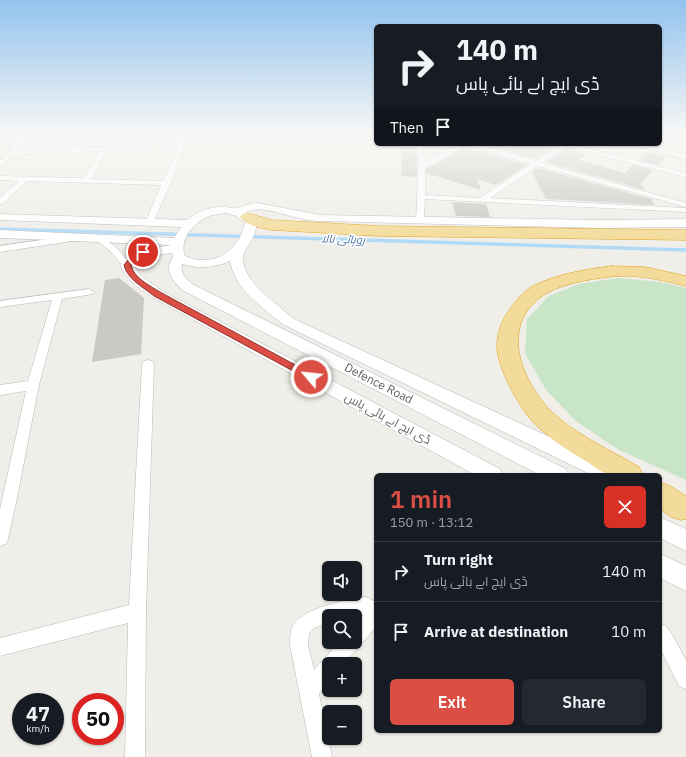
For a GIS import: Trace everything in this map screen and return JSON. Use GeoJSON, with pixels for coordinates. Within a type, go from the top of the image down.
{"type":"FeatureCollection","features":[{"type":"Feature","properties":{"kind":"highway"},"geometry":{"type":"LineString","coordinates":[[242,214],[260,223],[272,225],[379,231],[686,235]]}},
{"type":"Feature","properties":{"kind":"highway"},"geometry":{"type":"LineString","coordinates":[[627,473],[568,437],[535,408],[516,376],[507,347],[510,324],[524,303],[542,289],[591,273],[622,271],[656,273],[686,281]]}},
{"type":"Feature","properties":{"kind":"main road"},"geometry":{"type":"LineString","coordinates":[[242,214],[244,207],[255,205],[322,218],[606,224],[686,223]]}},
{"type":"Feature","properties":{"kind":"main road"},"geometry":{"type":"LineString","coordinates":[[0,234],[99,238],[179,250],[193,263],[214,263],[228,258],[238,250],[247,239],[251,223],[242,214],[226,210],[211,211],[199,216],[189,224],[179,250]]}},
{"type":"Feature","properties":{"kind":"main road"},"geometry":{"type":"LineString","coordinates":[[0,218],[189,224]]}},
{"type":"Feature","properties":{"kind":"main road"},"geometry":{"type":"LineString","coordinates":[[127,265],[136,255],[143,252],[179,250]]}},
{"type":"Feature","properties":{"kind":"main road","name":"Defence Road"},"geometry":{"type":"LineString","coordinates":[[179,250],[175,262],[176,274],[181,282],[189,288],[555,473]]}},
{"type":"Feature","properties":{"kind":"main road","name":"Defence Road"},"geometry":{"type":"LineString","coordinates":[[238,250],[237,263],[242,275],[256,294],[289,322],[608,473]]}},
{"type":"Feature","properties":{"kind":"main road","name":"ڈی ایچ اے بائی پاس"},"geometry":{"type":"LineString","coordinates":[[127,265],[129,270],[136,278],[157,294],[490,473]]}},
{"type":"Feature","properties":{"kind":"main road"},"geometry":{"type":"LineString","coordinates":[[662,528],[686,540]]}},
{"type":"Feature","properties":{"kind":"main road"},"geometry":{"type":"LineString","coordinates":[[662,565],[686,579]]}},
{"type":"Feature","properties":{"kind":"street"},"geometry":{"type":"LineString","coordinates":[[86,180],[91,171]]}},
{"type":"Feature","properties":{"kind":"street"},"geometry":{"type":"LineString","coordinates":[[149,223],[172,171]]}},
{"type":"Feature","properties":{"kind":"street"},"geometry":{"type":"LineString","coordinates":[[420,220],[422,171]]}},
{"type":"Feature","properties":{"kind":"street"},"geometry":{"type":"LineString","coordinates":[[482,200],[526,171]]}},
{"type":"Feature","properties":{"kind":"street"},"geometry":{"type":"LineString","coordinates":[[563,171],[686,206]]}},
{"type":"Feature","properties":{"kind":"street"},"geometry":{"type":"LineString","coordinates":[[672,171],[686,175]]}},
{"type":"Feature","properties":{"kind":"street"},"geometry":{"type":"LineString","coordinates":[[0,178],[167,183]]}},
{"type":"Feature","properties":{"kind":"street"},"geometry":{"type":"LineString","coordinates":[[0,202],[25,179]]}},
{"type":"Feature","properties":{"kind":"street"},"geometry":{"type":"LineString","coordinates":[[421,197],[686,210]]}},
{"type":"Feature","properties":{"kind":"street"},"geometry":{"type":"LineString","coordinates":[[0,249],[77,238]]}},
{"type":"Feature","properties":{"kind":"street"},"geometry":{"type":"LineString","coordinates":[[99,238],[113,249],[127,265]]}},
{"type":"Feature","properties":{"kind":"street"},"geometry":{"type":"LineString","coordinates":[[0,304],[89,292]]}},
{"type":"Feature","properties":{"kind":"street"},"geometry":{"type":"LineString","coordinates":[[0,539],[5,504],[34,385],[58,296]]}},
{"type":"Feature","properties":{"kind":"street"},"geometry":{"type":"LineString","coordinates":[[135,757],[137,612],[148,364]]}},
{"type":"Feature","properties":{"kind":"street"},"geometry":{"type":"LineString","coordinates":[[0,390],[34,385]]}},
{"type":"Feature","properties":{"kind":"street"},"geometry":{"type":"LineString","coordinates":[[322,757],[299,645],[300,630],[309,621],[353,607],[366,606],[374,612]]}},
{"type":"Feature","properties":{"kind":"street"},"geometry":{"type":"LineString","coordinates":[[0,647],[137,612]]}},
{"type":"Feature","properties":{"kind":"street"},"geometry":{"type":"LineString","coordinates":[[362,630],[374,615]]}},
{"type":"Feature","properties":{"kind":"street"},"geometry":{"type":"LineString","coordinates":[[662,635],[686,679]]}},
{"type":"Feature","properties":{"kind":"street"},"geometry":{"type":"LineString","coordinates":[[338,657],[345,649]]}},
{"type":"Feature","properties":{"kind":"street"},"geometry":{"type":"LineString","coordinates":[[308,690],[322,675]]}},
{"type":"Feature","properties":{"kind":"green space"},"geometry":{"type":"Polygon","coordinates":[[[618,278],[659,282],[686,288],[686,480],[619,450],[576,421],[546,390],[525,353],[527,319],[549,296],[579,284],[618,278]]]}},
{"type":"Feature","properties":{"kind":"building"},"geometry":{"type":"Polygon","coordinates":[[[401,171],[417,171],[417,177],[401,176],[401,171]]]}},
{"type":"Feature","properties":{"kind":"building"},"geometry":{"type":"Polygon","coordinates":[[[426,171],[517,171],[496,185],[477,179],[481,190],[426,173],[426,171]]]}},
{"type":"Feature","properties":{"kind":"building"},"geometry":{"type":"Polygon","coordinates":[[[550,171],[651,199],[655,205],[546,199],[532,172],[550,171]]]}},
{"type":"Feature","properties":{"kind":"building"},"geometry":{"type":"Polygon","coordinates":[[[579,171],[619,171],[625,173],[627,171],[652,171],[640,184],[645,190],[579,171]]]}},
{"type":"Feature","properties":{"kind":"building"},"geometry":{"type":"Polygon","coordinates":[[[452,202],[486,204],[490,217],[456,216],[452,202]]]}},
{"type":"Feature","properties":{"kind":"building"},"geometry":{"type":"Polygon","coordinates":[[[119,278],[144,298],[141,354],[92,362],[105,280],[119,278]]]}},
{"type":"Feature","properties":{"kind":"waterway","name":"روہائی نالا"},"geometry":{"type":"LineString","coordinates":[[0,229],[686,250]]}},
{"type":"Feature","properties":{"kind":"route"},"geometry":{"type":"LineString","coordinates":[[143,252],[131,259],[127,265],[129,270],[136,278],[147,287],[157,294],[311,377]]}}]}
